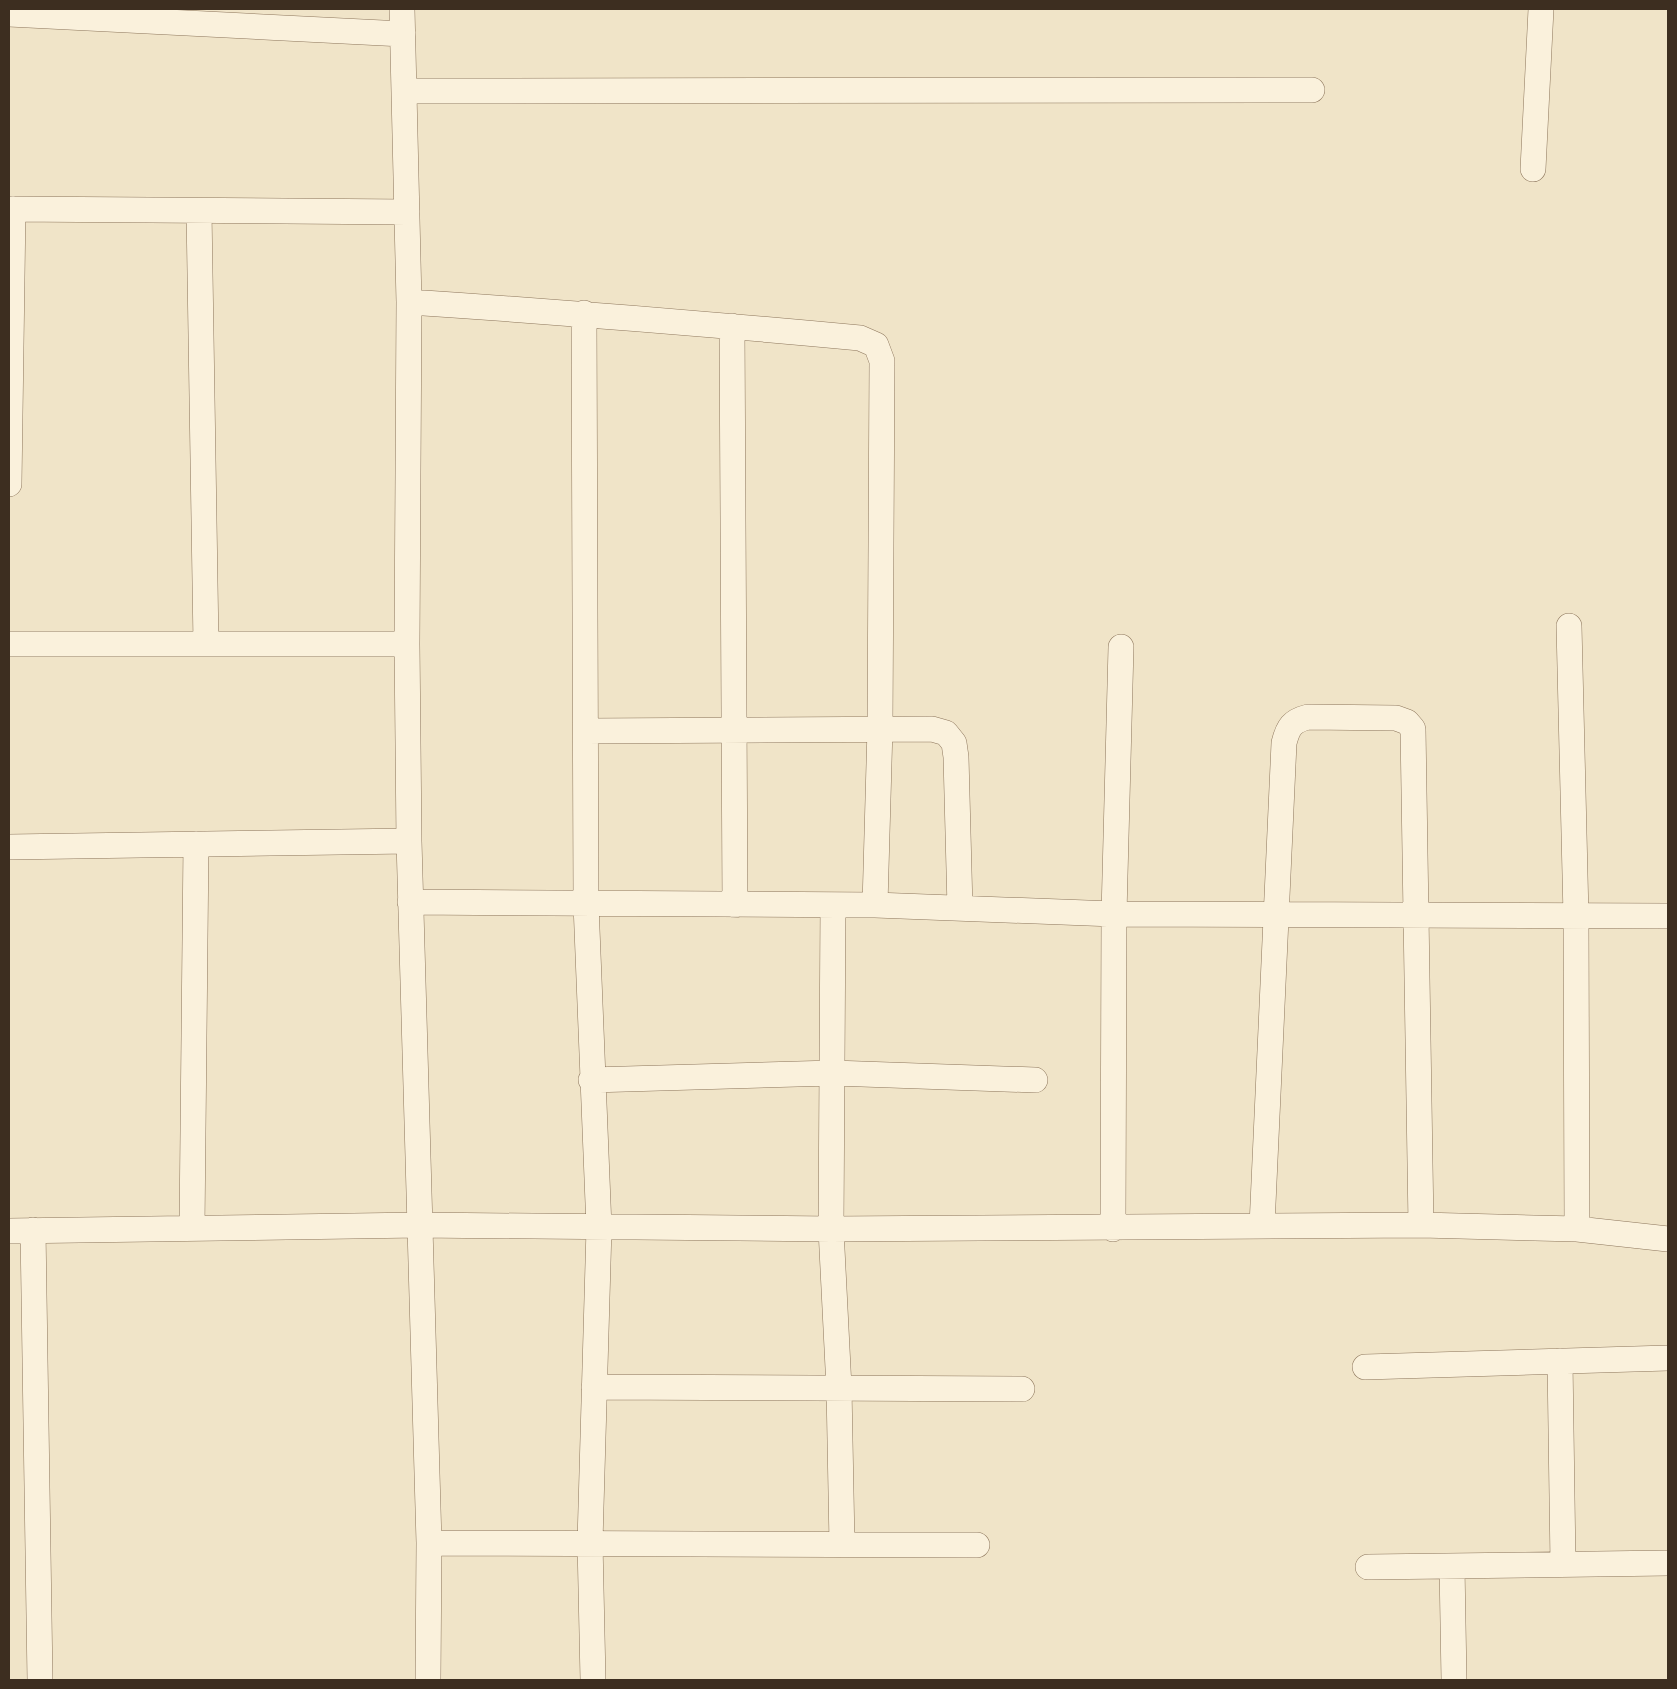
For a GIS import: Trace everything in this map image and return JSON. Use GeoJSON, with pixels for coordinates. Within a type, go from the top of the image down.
{"type":"FeatureCollection","features":[{"type":"Feature","properties":{"kind":"street"},"geometry":{"type":"LineString","coordinates":[[402,9],[409,302],[407,644],[409,841],[429,1542],[428,1680]]}},
{"type":"Feature","properties":{"kind":"street"},"geometry":{"type":"LineString","coordinates":[[1533,169],[1541,9]]}},
{"type":"Feature","properties":{"kind":"street"},"geometry":{"type":"LineString","coordinates":[[9,14],[403,34]]}},
{"type":"Feature","properties":{"kind":"street"},"geometry":{"type":"LineString","coordinates":[[405,91],[1312,90]]}},
{"type":"Feature","properties":{"kind":"street"},"geometry":{"type":"LineString","coordinates":[[9,484],[11,209],[407,212]]}},
{"type":"Feature","properties":{"kind":"street"},"geometry":{"type":"LineString","coordinates":[[199,210],[206,644]]}},
{"type":"Feature","properties":{"kind":"street"},"geometry":{"type":"LineString","coordinates":[[409,302],[584,313],[732,326],[860,338],[876,345],[882,361],[880,728],[875,905]]}},
{"type":"Feature","properties":{"kind":"street"},"geometry":{"type":"LineString","coordinates":[[584,313],[586,904],[591,1080],[599,1228],[590,1542],[593,1680]]}},
{"type":"Feature","properties":{"kind":"street"},"geometry":{"type":"LineString","coordinates":[[732,326],[735,904]]}},
{"type":"Feature","properties":{"kind":"street"},"geometry":{"type":"LineString","coordinates":[[1569,626],[1576,916],[1577,1229]]}},
{"type":"Feature","properties":{"kind":"street"},"geometry":{"type":"LineString","coordinates":[[9,644],[407,644]]}},
{"type":"Feature","properties":{"kind":"street"},"geometry":{"type":"LineString","coordinates":[[1113,1229],[1114,914],[1121,647]]}},
{"type":"Feature","properties":{"kind":"street"},"geometry":{"type":"LineString","coordinates":[[1262,1226],[1278,916],[1284,743],[1288,729],[1296,720],[1308,717],[1396,718],[1407,722],[1413,729],[1421,1226]]}},
{"type":"Feature","properties":{"kind":"street"},"geometry":{"type":"LineString","coordinates":[[586,731],[880,728],[932,730],[946,733],[954,743],[956,757],[960,908]]}},
{"type":"Feature","properties":{"kind":"street"},"geometry":{"type":"LineString","coordinates":[[9,847],[409,841]]}},
{"type":"Feature","properties":{"kind":"street"},"geometry":{"type":"LineString","coordinates":[[192,1228],[196,844]]}},
{"type":"Feature","properties":{"kind":"street"},"geometry":{"type":"LineString","coordinates":[[410,902],[875,905],[1114,914],[1278,916],[1668,916]]}},
{"type":"Feature","properties":{"kind":"street"},"geometry":{"type":"LineString","coordinates":[[833,905],[831,1229],[839,1388],[842,1544]]}},
{"type":"Feature","properties":{"kind":"street"},"geometry":{"type":"LineString","coordinates":[[591,1080],[833,1073],[1035,1080]]}},
{"type":"Feature","properties":{"kind":"street"},"geometry":{"type":"LineString","coordinates":[[9,1231],[420,1225],[831,1229],[1421,1226],[1577,1229],[1668,1239]]}},
{"type":"Feature","properties":{"kind":"street"},"geometry":{"type":"LineString","coordinates":[[33,1230],[40,1680]]}},
{"type":"Feature","properties":{"kind":"street"},"geometry":{"type":"LineString","coordinates":[[1365,1367],[1668,1358]]}},
{"type":"Feature","properties":{"kind":"street"},"geometry":{"type":"LineString","coordinates":[[1560,1362],[1563,1564]]}},
{"type":"Feature","properties":{"kind":"street"},"geometry":{"type":"LineString","coordinates":[[594,1387],[1022,1389]]}},
{"type":"Feature","properties":{"kind":"street"},"geometry":{"type":"LineString","coordinates":[[429,1542],[977,1545]]}},
{"type":"Feature","properties":{"kind":"street"},"geometry":{"type":"LineString","coordinates":[[1368,1567],[1668,1563]]}},
{"type":"Feature","properties":{"kind":"street"},"geometry":{"type":"LineString","coordinates":[[1452,1566],[1454,1680]]}}]}
